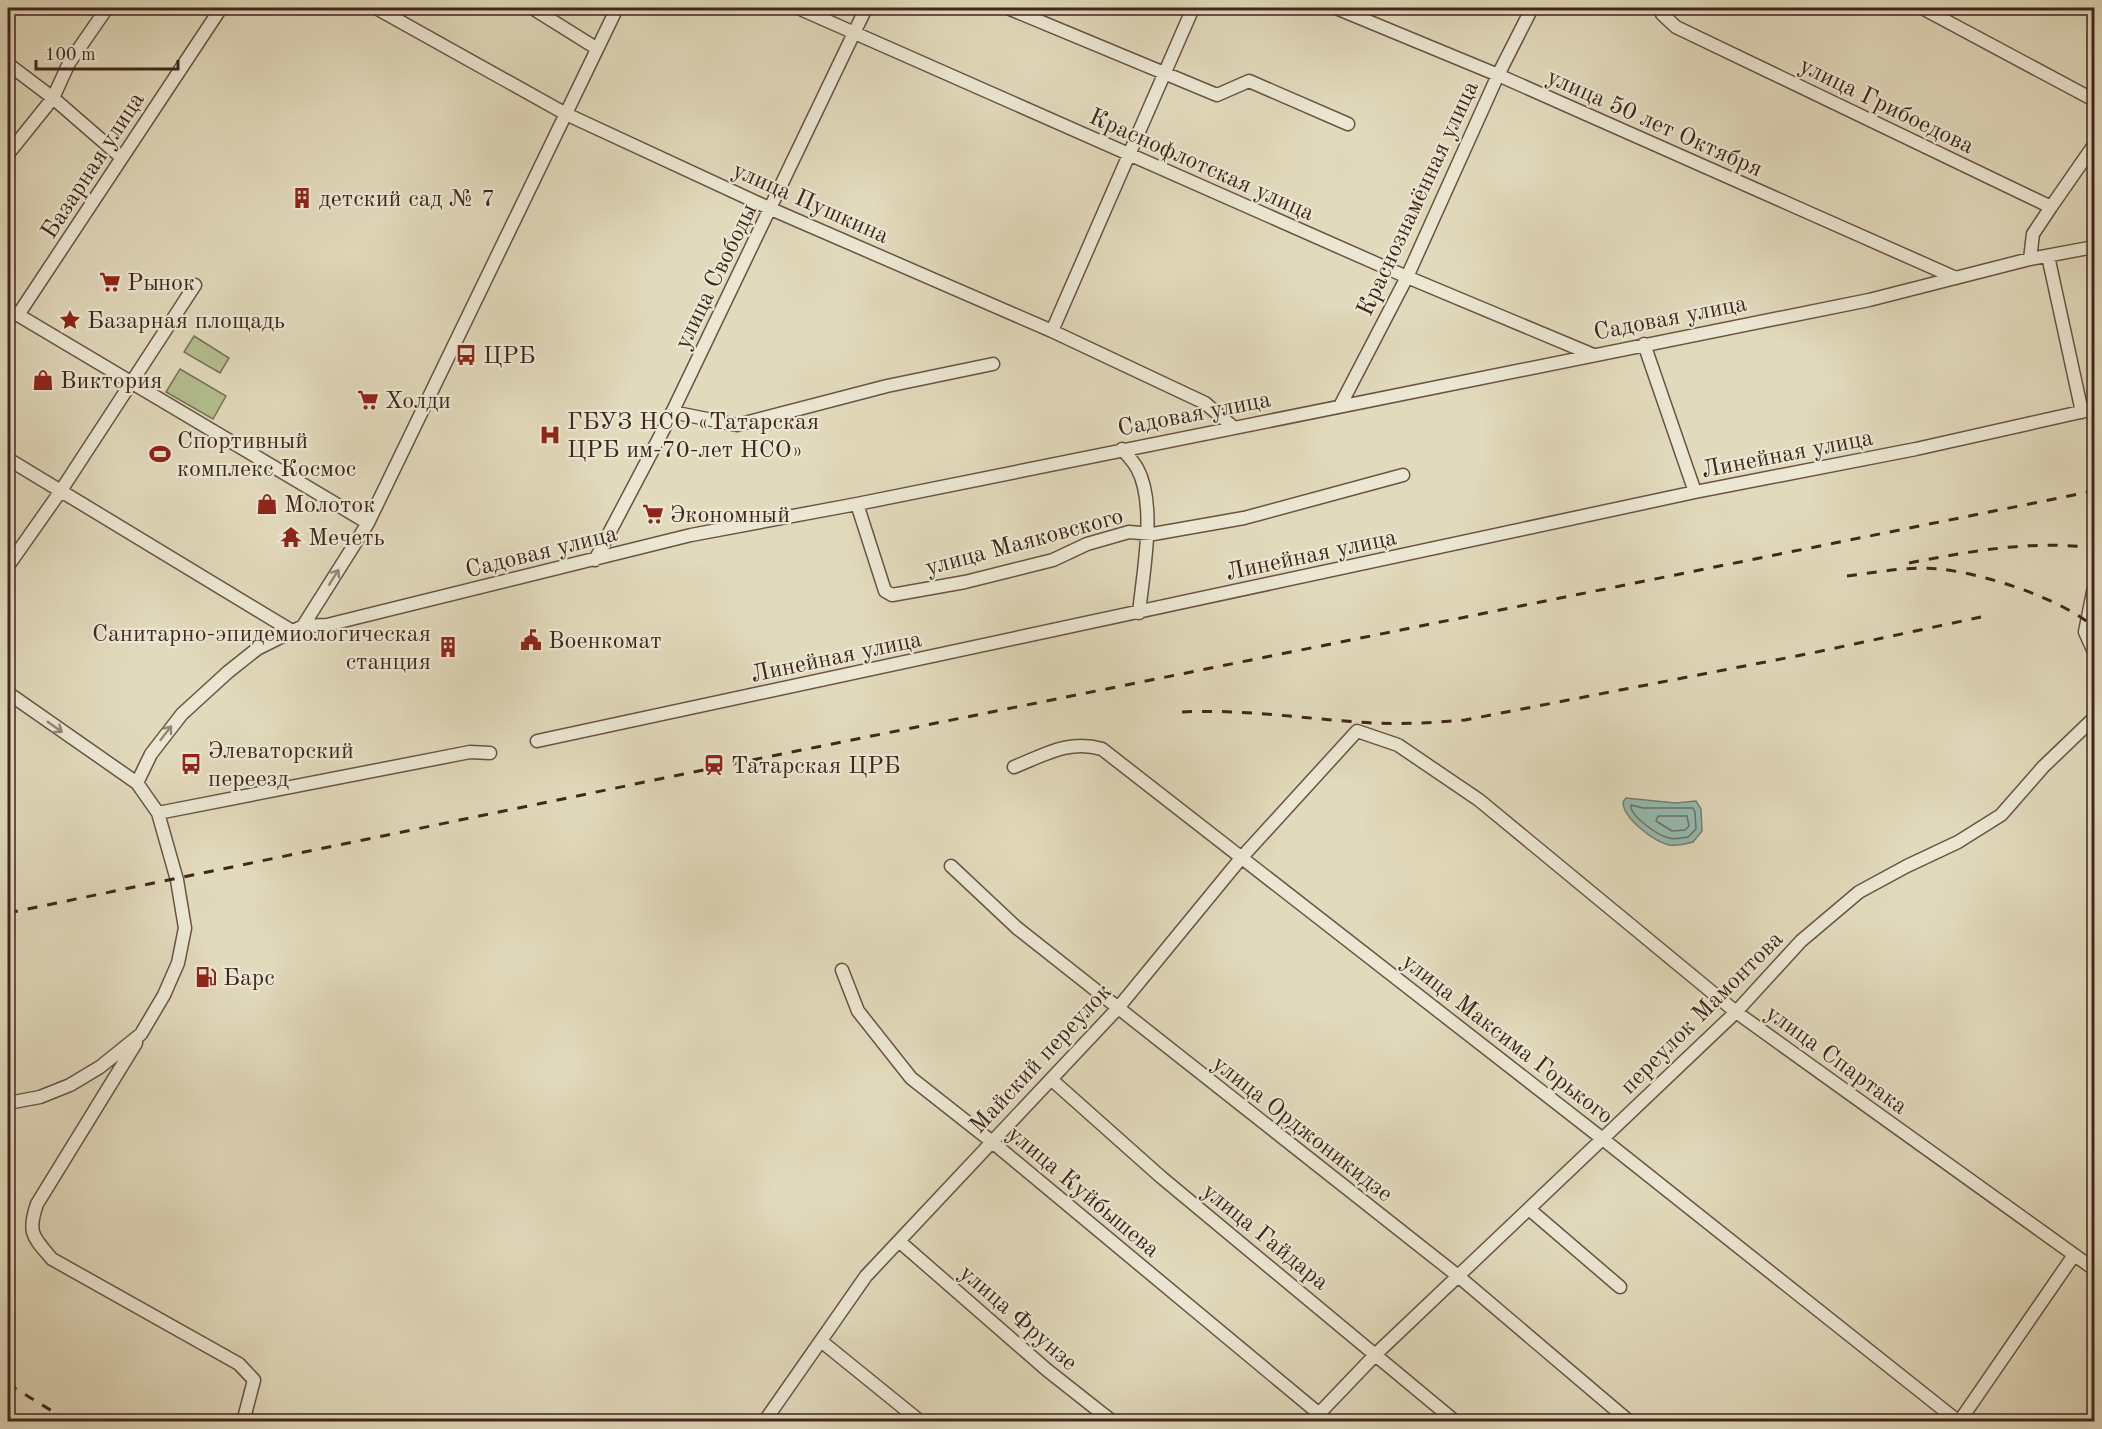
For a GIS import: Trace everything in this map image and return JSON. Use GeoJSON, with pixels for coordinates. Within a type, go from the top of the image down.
{"type":"FeatureCollection","features":[{"type":"Feature","properties":{"kind":"street"},"geometry":{"type":"LineString","coordinates":[[8,154],[53,98],[69,63],[107,8]]}},
{"type":"Feature","properties":{"kind":"street","name":"Базарная улица"},"geometry":{"type":"LineString","coordinates":[[13,312],[122,157],[221,8]]}},
{"type":"Feature","properties":{"kind":"street","name":"улица Пушкина"},"geometry":{"type":"LineString","coordinates":[[376,8],[566,114],[771,209],[1052,331],[1205,403],[1232,426]]}},
{"type":"Feature","properties":{"kind":"street"},"geometry":{"type":"LineString","coordinates":[[532,8],[596,48]]}},
{"type":"Feature","properties":{"kind":"street"},"geometry":{"type":"LineString","coordinates":[[137,783],[151,754],[182,714],[257,649],[297,628],[368,523],[617,8]]}},
{"type":"Feature","properties":{"kind":"street","name":"Краснофлотская улица"},"geometry":{"type":"LineString","coordinates":[[798,8],[1129,156],[1591,354]]}},
{"type":"Feature","properties":{"kind":"street","name":"улица Свободы"},"geometry":{"type":"LineString","coordinates":[[595,560],[672,412],[866,8]]}},
{"type":"Feature","properties":{"kind":"street"},"geometry":{"type":"LineString","coordinates":[[1052,331],[1129,156],[1162,72],[1193,8]]}},
{"type":"Feature","properties":{"kind":"street","name":"улица 50 лет Октября"},"geometry":{"type":"LineString","coordinates":[[1336,8],[1498,75],[1956,278]]}},
{"type":"Feature","properties":{"kind":"street","name":"Краснознамённая улица"},"geometry":{"type":"LineString","coordinates":[[1340,406],[1407,277],[1498,75],[1532,8]]}},
{"type":"Feature","properties":{"kind":"street","name":"улица Грибоедова"},"geometry":{"type":"LineString","coordinates":[[1664,8],[1662,14],[1676,27],[2051,207]]}},
{"type":"Feature","properties":{"kind":"street"},"geometry":{"type":"LineString","coordinates":[[1922,8],[2094,100]]}},
{"type":"Feature","properties":{"kind":"street"},"geometry":{"type":"LineString","coordinates":[[1010,9],[1217,95],[1249,81],[1348,124]]}},
{"type":"Feature","properties":{"kind":"street"},"geometry":{"type":"LineString","coordinates":[[8,64],[53,98],[122,157]]}},
{"type":"Feature","properties":{"kind":"street"},"geometry":{"type":"LineString","coordinates":[[2030,259],[2033,234],[2094,145]]}},
{"type":"Feature","properties":{"kind":"street","name":"Садовая улица"},"geometry":{"type":"LineString","coordinates":[[297,628],[327,625],[691,535],[857,504],[1232,426],[1869,300],[2030,259],[2094,247]]}},
{"type":"Feature","properties":{"kind":"street"},"geometry":{"type":"LineString","coordinates":[[2048,256],[2088,411]]}},
{"type":"Feature","properties":{"kind":"street"},"geometry":{"type":"LineString","coordinates":[[8,567],[60,492],[195,285]]}},
{"type":"Feature","properties":{"kind":"street"},"geometry":{"type":"LineString","coordinates":[[13,312],[130,384],[368,523]]}},
{"type":"Feature","properties":{"kind":"street"},"geometry":{"type":"LineString","coordinates":[[1644,344],[1695,492]]}},
{"type":"Feature","properties":{"kind":"street"},"geometry":{"type":"LineString","coordinates":[[672,412],[737,425],[887,386],[993,364]]}},
{"type":"Feature","properties":{"kind":"street","name":"Линейная улица"},"geometry":{"type":"LineString","coordinates":[[537,741],[1695,492],[1916,449],[2088,411]]}},
{"type":"Feature","properties":{"kind":"street"},"geometry":{"type":"LineString","coordinates":[[1122,449],[1137,467],[1143,484],[1146,534],[1138,613]]}},
{"type":"Feature","properties":{"kind":"street"},"geometry":{"type":"LineString","coordinates":[[8,459],[60,492],[297,628]]}},
{"type":"Feature","properties":{"kind":"street","name":"улица Маяковского"},"geometry":{"type":"LineString","coordinates":[[857,504],[885,591],[892,595],[965,582],[1053,560],[1087,544],[1129,532],[1146,534],[1244,518],[1403,475]]}},
{"type":"Feature","properties":{"kind":"street"},"geometry":{"type":"LineString","coordinates":[[2094,587],[2085,632],[2094,651]]}},
{"type":"Feature","properties":{"kind":"street"},"geometry":{"type":"LineString","coordinates":[[8,693],[137,783],[158,813],[175,871],[184,916],[182,949],[164,995],[37,1204],[31,1222],[33,1238],[52,1259],[239,1364],[254,1380],[243,1422]]}},
{"type":"Feature","properties":{"kind":"street","name":"переулок Мамонтова"},"geometry":{"type":"LineString","coordinates":[[1320,1419],[1377,1353],[1604,1140],[1736,1012],[1801,941],[1859,892],[1959,842],[2001,815],[2043,767],[2094,718]]}},
{"type":"Feature","properties":{"kind":"street","name":"улица Спартака"},"geometry":{"type":"LineString","coordinates":[[1357,731],[1398,745],[1479,800],[1736,1012],[2094,1269]]}},
{"type":"Feature","properties":{"kind":"street","name":"Майский переулок"},"geometry":{"type":"LineString","coordinates":[[764,1422],[866,1276],[1118,1008],[1242,857],[1357,731]]}},
{"type":"Feature","properties":{"kind":"street","name":"улица Максима Горького"},"geometry":{"type":"LineString","coordinates":[[1014,767],[1064,746],[1086,744],[1102,749],[1604,1140],[1959,1421]]}},
{"type":"Feature","properties":{"kind":"street"},"geometry":{"type":"LineString","coordinates":[[158,813],[470,752],[490,753]]}},
{"type":"Feature","properties":{"kind":"street","name":"улица Орджоникидзе"},"geometry":{"type":"LineString","coordinates":[[951,866],[1017,928],[1458,1276],[1630,1422]]}},
{"type":"Feature","properties":{"kind":"street","name":"улица Куйбышева"},"geometry":{"type":"LineString","coordinates":[[842,970],[858,1011],[911,1078],[991,1141],[1320,1419]]}},
{"type":"Feature","properties":{"kind":"street"},"geometry":{"type":"LineString","coordinates":[[8,1103],[40,1097],[70,1085],[100,1067],[141,1034]]}},
{"type":"Feature","properties":{"kind":"street","name":"улица Гайдара"},"geometry":{"type":"LineString","coordinates":[[1052,1080],[1161,1177],[1377,1353],[1456,1422]]}},
{"type":"Feature","properties":{"kind":"street"},"geometry":{"type":"LineString","coordinates":[[1529,1209],[1620,1287]]}},
{"type":"Feature","properties":{"kind":"street","name":"улица Фрунзе"},"geometry":{"type":"LineString","coordinates":[[900,1242],[1047,1370],[1113,1422]]}},
{"type":"Feature","properties":{"kind":"street"},"geometry":{"type":"LineString","coordinates":[[1959,1421],[2074,1255]]}},
{"type":"Feature","properties":{"kind":"street"},"geometry":{"type":"LineString","coordinates":[[821,1341],[921,1422]]}},
{"type":"Feature","properties":{"kind":"green space"},"geometry":{"type":"Polygon","coordinates":[[[194,336],[229,358],[220,373],[184,352],[194,336]]]}},
{"type":"Feature","properties":{"kind":"green space"},"geometry":{"type":"Polygon","coordinates":[[[180,369],[226,396],[213,419],[166,392],[180,369]]]}},
{"type":"Feature","properties":{"kind":"water"},"geometry":{"type":"Polygon","coordinates":[[[1626,798],[1675,803],[1696,801],[1701,809],[1702,831],[1693,842],[1675,845],[1662,843],[1633,822],[1624,808],[1623,802],[1626,798]]]}},
{"type":"Feature","properties":{"kind":"railway"},"geometry":{"type":"LineString","coordinates":[[8,913],[752,760],[2094,491]]}},
{"type":"Feature","properties":{"kind":"railway"},"geometry":{"type":"LineString","coordinates":[[1909,563],[2024,546],[2094,548]]}},
{"type":"Feature","properties":{"kind":"railway"},"geometry":{"type":"LineString","coordinates":[[1847,576],[1917,568],[1940,569],[1978,576],[2042,597],[2062,606],[2094,627]]}},
{"type":"Feature","properties":{"kind":"railway"},"geometry":{"type":"LineString","coordinates":[[1182,712],[1248,713],[1385,723],[1465,720],[1812,653],[1981,617]]}},
{"type":"Feature","properties":{"kind":"railway"},"geometry":{"type":"LineString","coordinates":[[8,1384],[70,1422]]}},
{"type":"Feature","properties":{"kind":"place","name":"детский сад № 7"},"geometry":{"type":"Point","coordinates":[302,198]}},
{"type":"Feature","properties":{"kind":"place","name":"Рынок"},"geometry":{"type":"Point","coordinates":[110,282]}},
{"type":"Feature","properties":{"kind":"place","name":"Базарная площадь"},"geometry":{"type":"Point","coordinates":[70,320]}},
{"type":"Feature","properties":{"kind":"place","name":"ЦРБ"},"geometry":{"type":"Point","coordinates":[466,355]}},
{"type":"Feature","properties":{"kind":"place","name":"Виктория"},"geometry":{"type":"Point","coordinates":[43,380]}},
{"type":"Feature","properties":{"kind":"place","name":"Холди"},"geometry":{"type":"Point","coordinates":[368,400]}},
{"type":"Feature","properties":{"kind":"place","name":"ГБУЗ НСО «Татарская ЦРБ им-70-лет НСО»"},"geometry":{"type":"Point","coordinates":[550,435]}},
{"type":"Feature","properties":{"kind":"place","name":"Спортивный комплекс Космос"},"geometry":{"type":"Point","coordinates":[160,454]}},
{"type":"Feature","properties":{"kind":"place","name":"Молоток"},"geometry":{"type":"Point","coordinates":[267,504]}},
{"type":"Feature","properties":{"kind":"place","name":"Экономный"},"geometry":{"type":"Point","coordinates":[653,514]}},
{"type":"Feature","properties":{"kind":"place","name":"Мечеть"},"geometry":{"type":"Point","coordinates":[291,537]}},
{"type":"Feature","properties":{"kind":"place","name":"Военкомат"},"geometry":{"type":"Point","coordinates":[531,640]}},
{"type":"Feature","properties":{"kind":"place","name":"Санитарно-эпидемиологическая станция"},"geometry":{"type":"Point","coordinates":[448,647]}},
{"type":"Feature","properties":{"kind":"place","name":"Элеваторский переезд"},"geometry":{"type":"Point","coordinates":[191,764]}},
{"type":"Feature","properties":{"kind":"place","name":"Татарская ЦРБ"},"geometry":{"type":"Point","coordinates":[714,765]}},
{"type":"Feature","properties":{"kind":"place","name":"Барс"},"geometry":{"type":"Point","coordinates":[206,977]}}]}
